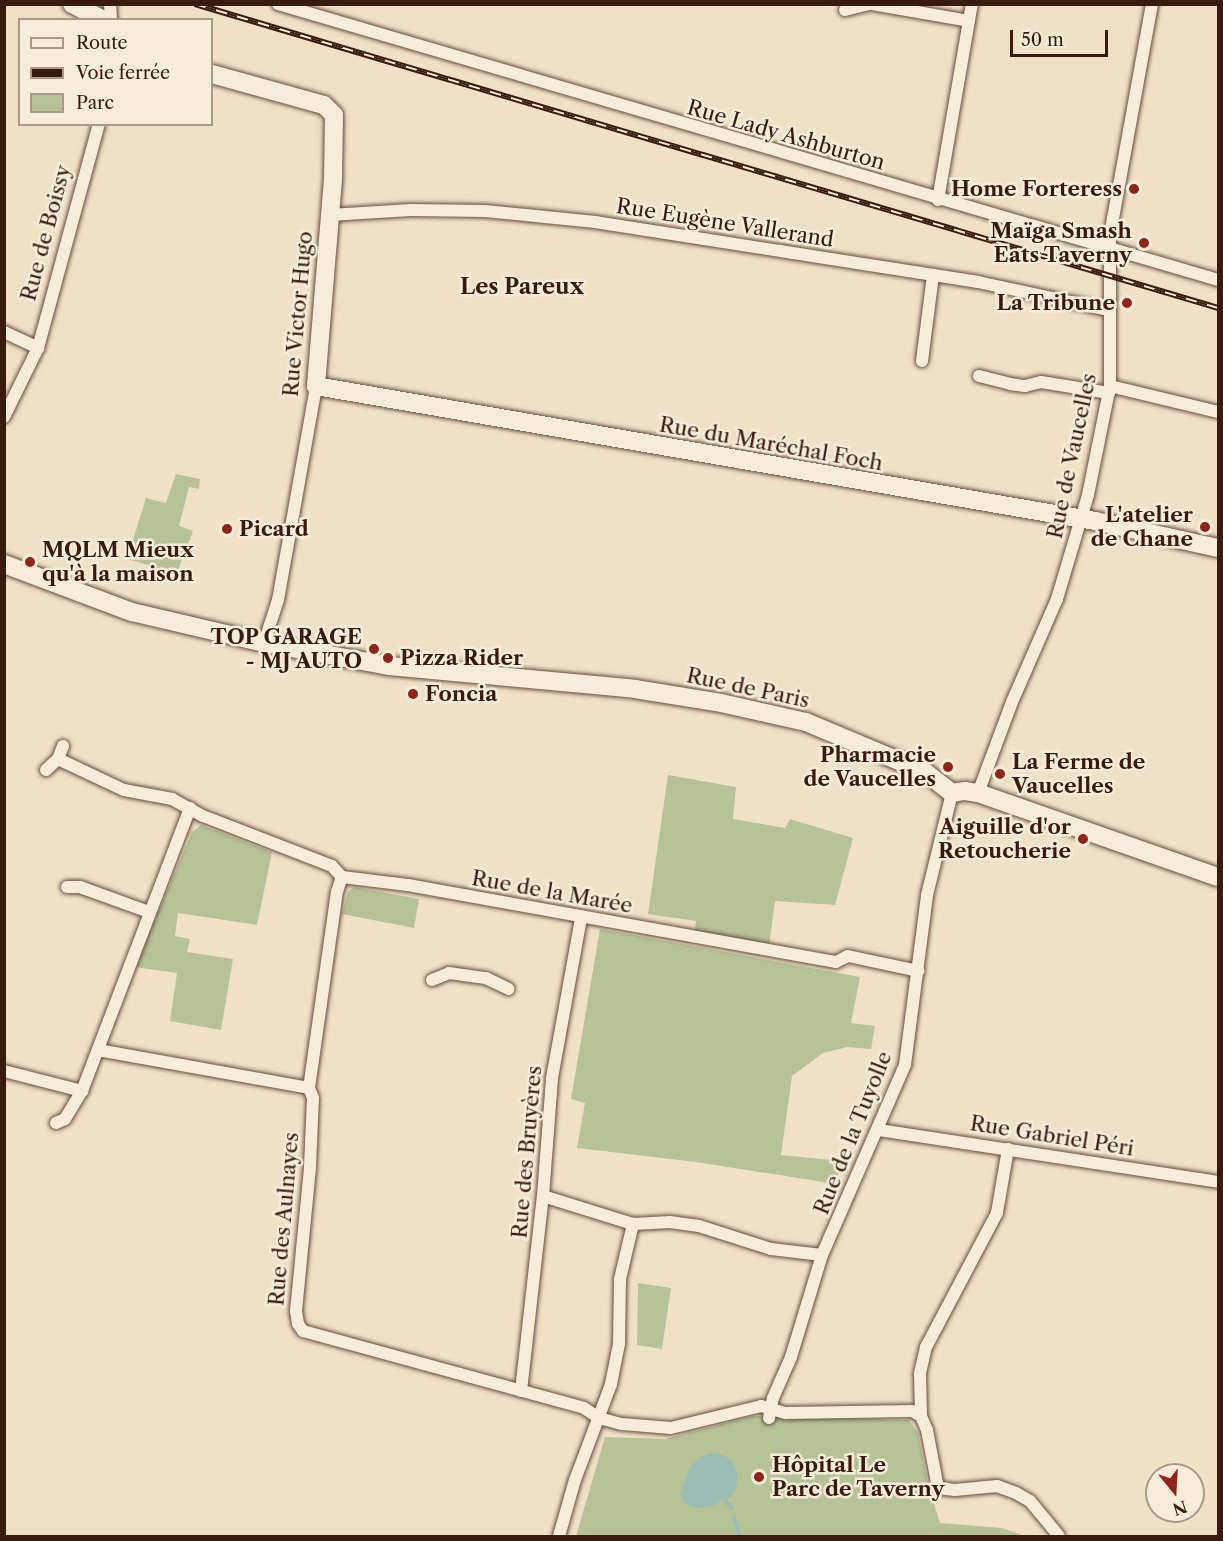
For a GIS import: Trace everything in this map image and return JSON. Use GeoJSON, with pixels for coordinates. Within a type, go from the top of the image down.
{"type":"FeatureCollection","features":[{"type":"Feature","properties":{"kind":"street","name":"Rue Lady Ashburton"},"geometry":{"type":"LineString","coordinates":[[278,4],[938,200],[1218,280]]}},
{"type":"Feature","properties":{"kind":"street"},"geometry":{"type":"LineString","coordinates":[[845,10],[870,4],[969,21]]}},
{"type":"Feature","properties":{"kind":"street"},"geometry":{"type":"LineString","coordinates":[[938,200],[972,4]]}},
{"type":"Feature","properties":{"kind":"street","name":"Rue de Vaucelles"},"geometry":{"type":"LineString","coordinates":[[978,793],[1012,702],[1057,599],[1083,520],[1110,389],[1109,310],[1112,249],[1110,236],[1152,4]]}},
{"type":"Feature","properties":{"kind":"street"},"geometry":{"type":"LineString","coordinates":[[77,5],[106,15]]}},
{"type":"Feature","properties":{"kind":"street","name":"Rue Victor Hugo"},"geometry":{"type":"LineString","coordinates":[[213,74],[324,105],[333,111],[330,214],[316,386],[278,600],[264,644]]}},
{"type":"Feature","properties":{"kind":"street","name":"Rue de Boissy"},"geometry":{"type":"LineString","coordinates":[[4,417],[38,348],[98,126]]}},
{"type":"Feature","properties":{"kind":"street","name":"Rue Eugène Vallerand"},"geometry":{"type":"LineString","coordinates":[[330,214],[411,210],[485,211],[586,221],[933,275],[1109,310]]}},
{"type":"Feature","properties":{"kind":"street"},"geometry":{"type":"LineString","coordinates":[[922,361],[933,275]]}},
{"type":"Feature","properties":{"kind":"street"},"geometry":{"type":"LineString","coordinates":[[4,332],[38,348]]}},
{"type":"Feature","properties":{"kind":"street"},"geometry":{"type":"LineString","coordinates":[[979,376],[1025,386],[1041,382],[1110,389],[1218,412]]}},
{"type":"Feature","properties":{"kind":"street","name":"Rue du Maréchal Foch"},"geometry":{"type":"LineString","coordinates":[[316,386],[1083,520],[1218,548]]}},
{"type":"Feature","properties":{"kind":"street","name":"Rue de Paris"},"geometry":{"type":"LineString","coordinates":[[4,564],[132,612],[264,644],[389,666],[635,689],[738,707],[806,722],[925,772],[952,793]]}},
{"type":"Feature","properties":{"kind":"street"},"geometry":{"type":"LineString","coordinates":[[46,770],[58,759],[63,746]]}},
{"type":"Feature","properties":{"kind":"street","name":"Rue de la Marée"},"geometry":{"type":"LineString","coordinates":[[58,759],[124,790],[172,799],[203,816],[332,866],[342,877],[408,885],[581,918],[836,962],[848,956],[918,971]]}},
{"type":"Feature","properties":{"kind":"street"},"geometry":{"type":"LineString","coordinates":[[952,793],[965,791],[978,793],[1218,877]]}},
{"type":"Feature","properties":{"kind":"street","name":"Rue de la Tuyolle"},"geometry":{"type":"LineString","coordinates":[[770,1413],[791,1357],[822,1255],[879,1130],[905,1065],[927,895],[952,793]]}},
{"type":"Feature","properties":{"kind":"street"},"geometry":{"type":"LineString","coordinates":[[56,1123],[65,1119],[82,1091],[190,808]]}},
{"type":"Feature","properties":{"kind":"street"},"geometry":{"type":"LineString","coordinates":[[98,1050],[309,1088],[337,892],[342,877]]}},
{"type":"Feature","properties":{"kind":"street"},"geometry":{"type":"LineString","coordinates":[[67,888],[80,887],[149,912]]}},
{"type":"Feature","properties":{"kind":"street","name":"Rue des Bruyères"},"geometry":{"type":"LineString","coordinates":[[520,1391],[543,1196],[552,1078],[581,918]]}},
{"type":"Feature","properties":{"kind":"street"},"geometry":{"type":"LineString","coordinates":[[432,980],[449,973],[486,978],[509,989]]}},
{"type":"Feature","properties":{"kind":"street"},"geometry":{"type":"LineString","coordinates":[[4,1071],[82,1091]]}},
{"type":"Feature","properties":{"kind":"street","name":"Rue des Aulnayes"},"geometry":{"type":"LineString","coordinates":[[309,1088],[313,1098],[310,1168],[296,1311],[298,1324],[311,1334],[584,1408],[599,1418],[622,1424],[670,1428],[761,1406],[770,1413],[912,1412],[921,1416]]}},
{"type":"Feature","properties":{"kind":"street","name":"Rue Gabriel Péri"},"geometry":{"type":"LineString","coordinates":[[879,1130],[1218,1182]]}},
{"type":"Feature","properties":{"kind":"street"},"geometry":{"type":"LineString","coordinates":[[1008,1149],[997,1212],[926,1347],[920,1374],[921,1416],[927,1430],[938,1488],[955,1490],[997,1486],[1016,1493],[1030,1501],[1059,1536]]}},
{"type":"Feature","properties":{"kind":"street"},"geometry":{"type":"LineString","coordinates":[[543,1196],[633,1224],[670,1222],[699,1226],[771,1250],[822,1255]]}},
{"type":"Feature","properties":{"kind":"street"},"geometry":{"type":"LineString","coordinates":[[559,1536],[575,1480],[611,1384],[619,1344],[620,1279],[633,1224]]}},
{"type":"Feature","properties":{"kind":"green space"},"geometry":{"type":"Polygon","coordinates":[[[176,474],[200,479],[199,489],[189,487],[179,526],[193,531],[177,573],[127,559],[146,498],[166,503],[176,474]]]}},
{"type":"Feature","properties":{"kind":"green space"},"geometry":{"type":"Polygon","coordinates":[[[668,775],[736,787],[733,819],[785,828],[790,819],[853,838],[835,905],[775,901],[769,946],[694,934],[696,921],[648,914],[668,775]]]}},
{"type":"Feature","properties":{"kind":"green space"},"geometry":{"type":"Polygon","coordinates":[[[201,825],[272,852],[257,925],[178,913],[175,936],[190,939],[187,952],[233,959],[221,1030],[170,1021],[177,973],[135,967],[192,832],[201,825]]]}},
{"type":"Feature","properties":{"kind":"green space"},"geometry":{"type":"Polygon","coordinates":[[[354,887],[419,899],[414,928],[342,914],[348,892],[354,887]]]}},
{"type":"Feature","properties":{"kind":"green space"},"geometry":{"type":"Polygon","coordinates":[[[600,929],[860,977],[851,1023],[875,1026],[871,1049],[847,1047],[823,1053],[792,1076],[781,1155],[842,1161],[836,1184],[696,1162],[577,1148],[585,1103],[571,1099],[600,929]]]}},
{"type":"Feature","properties":{"kind":"green space"},"geometry":{"type":"Polygon","coordinates":[[[638,1283],[671,1288],[662,1349],[637,1345],[638,1283]]]}},
{"type":"Feature","properties":{"kind":"green space","name":"Hôpital Le Parc de Taverny"},"geometry":{"type":"Polygon","coordinates":[[[753,1416],[909,1420],[918,1433],[928,1484],[940,1523],[1002,1528],[1025,1536],[576,1536],[605,1437],[665,1439],[753,1416]]]}},
{"type":"Feature","properties":{"kind":"water"},"geometry":{"type":"Polygon","coordinates":[[[714,1453],[724,1455],[733,1463],[738,1476],[736,1488],[732,1496],[712,1506],[694,1508],[683,1501],[680,1494],[683,1485],[693,1463],[702,1456],[714,1453]]]}},
{"type":"Feature","properties":{"kind":"waterway"},"geometry":{"type":"LineString","coordinates":[[725,1500],[731,1508]]}},
{"type":"Feature","properties":{"kind":"waterway"},"geometry":{"type":"LineString","coordinates":[[734,1517],[739,1535]]}},
{"type":"Feature","properties":{"kind":"railway"},"geometry":{"type":"LineString","coordinates":[[195,4],[1218,308]]}},
{"type":"Feature","properties":{"kind":"place","name":"Home Forteress"},"geometry":{"type":"Point","coordinates":[1134,189]}},
{"type":"Feature","properties":{"kind":"place","name":"Maïga Smash Eats Taverny"},"geometry":{"type":"Point","coordinates":[1144,243]}},
{"type":"Feature","properties":{"kind":"place","name":"La Tribune"},"geometry":{"type":"Point","coordinates":[1127,303]}},
{"type":"Feature","properties":{"kind":"place","name":"L'atelier de Chane"},"geometry":{"type":"Point","coordinates":[1205,527]}},
{"type":"Feature","properties":{"kind":"place","name":"Picard"},"geometry":{"type":"Point","coordinates":[227,529]}},
{"type":"Feature","properties":{"kind":"place","name":"MQLM Mieux qu'à la maison"},"geometry":{"type":"Point","coordinates":[30,562]}},
{"type":"Feature","properties":{"kind":"place","name":"TOP GARAGE - MJ AUTO"},"geometry":{"type":"Point","coordinates":[374,649]}},
{"type":"Feature","properties":{"kind":"place","name":"Pizza Rider"},"geometry":{"type":"Point","coordinates":[388,658]}},
{"type":"Feature","properties":{"kind":"place","name":"Foncia"},"geometry":{"type":"Point","coordinates":[413,694]}},
{"type":"Feature","properties":{"kind":"place","name":"Pharmacie de Vaucelles"},"geometry":{"type":"Point","coordinates":[948,767]}},
{"type":"Feature","properties":{"kind":"place","name":"La Ferme de Vaucelles"},"geometry":{"type":"Point","coordinates":[1000,774]}},
{"type":"Feature","properties":{"kind":"place","name":"Aiguille d'or Retoucherie"},"geometry":{"type":"Point","coordinates":[1083,839]}},
{"type":"Feature","properties":{"kind":"place","name":"Hôpital Le Parc de Taverny"},"geometry":{"type":"Point","coordinates":[759,1477]}},
{"type":"Feature","properties":{"kind":"district","name":"Les Pareux"},"geometry":{"type":"Point","coordinates":[522,287]}}]}
